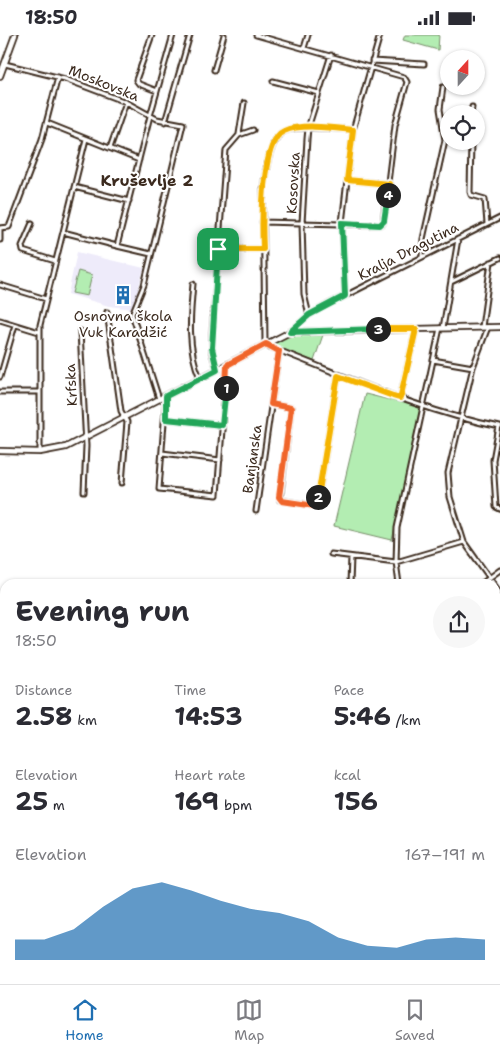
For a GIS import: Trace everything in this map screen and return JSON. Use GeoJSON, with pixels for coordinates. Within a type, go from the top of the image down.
{"type":"FeatureCollection","features":[{"type":"Feature","properties":{"kind":"main road"},"geometry":{"type":"LineString","coordinates":[[0,76],[15,35]]}},
{"type":"Feature","properties":{"kind":"main road"},"geometry":{"type":"LineString","coordinates":[[0,451],[40,452],[66,447],[290,332],[500,327]]}},
{"type":"Feature","properties":{"kind":"street"},"geometry":{"type":"LineString","coordinates":[[152,35],[136,80],[139,84],[157,91]]}},
{"type":"Feature","properties":{"kind":"street"},"geometry":{"type":"LineString","coordinates":[[117,246],[138,160],[173,35]]}},
{"type":"Feature","properties":{"kind":"street"},"geometry":{"type":"LineString","coordinates":[[165,122],[190,35]]}},
{"type":"Feature","properties":{"kind":"street"},"geometry":{"type":"LineString","coordinates":[[214,70],[224,35]]}},
{"type":"Feature","properties":{"kind":"street"},"geometry":{"type":"LineString","coordinates":[[256,35],[404,77],[407,82],[395,125],[383,223],[380,225],[262,223]]}},
{"type":"Feature","properties":{"kind":"street"},"geometry":{"type":"LineString","coordinates":[[304,49],[308,35]]}},
{"type":"Feature","properties":{"kind":"street"},"geometry":{"type":"LineString","coordinates":[[345,296],[342,223],[353,130],[380,35]]}},
{"type":"Feature","properties":{"kind":"street","name":"Kosovska"},"geometry":{"type":"LineString","coordinates":[[309,315],[304,294],[302,223],[308,128],[331,55]]}},
{"type":"Feature","properties":{"kind":"street"},"geometry":{"type":"LineString","coordinates":[[372,61],[424,64]]}},
{"type":"Feature","properties":{"kind":"street","name":"Moskovska"},"geometry":{"type":"LineString","coordinates":[[5,64],[39,74],[58,77],[126,102],[165,122],[183,124],[151,254]]}},
{"type":"Feature","properties":{"kind":"street"},"geometry":{"type":"LineString","coordinates":[[0,240],[0,228],[9,227],[47,123],[58,77]]}},
{"type":"Feature","properties":{"kind":"street"},"geometry":{"type":"LineString","coordinates":[[273,81],[319,93]]}},
{"type":"Feature","properties":{"kind":"street"},"geometry":{"type":"LineString","coordinates":[[422,256],[423,239],[445,140],[440,109],[442,95]]}},
{"type":"Feature","properties":{"kind":"street"},"geometry":{"type":"LineString","coordinates":[[110,149],[126,102]]}},
{"type":"Feature","properties":{"kind":"street"},"geometry":{"type":"LineString","coordinates":[[239,135],[244,103]]}},
{"type":"Feature","properties":{"kind":"street"},"geometry":{"type":"LineString","coordinates":[[47,123],[138,160]]}},
{"type":"Feature","properties":{"kind":"street"},"geometry":{"type":"LineString","coordinates":[[353,130],[308,128],[284,131],[277,138],[266,168],[262,223],[266,344],[338,376],[424,407],[500,427],[493,460],[496,507],[500,509]]}},
{"type":"Feature","properties":{"kind":"street"},"geometry":{"type":"LineString","coordinates":[[217,370],[212,348],[226,150],[239,135],[252,130]]}},
{"type":"Feature","properties":{"kind":"street"},"geometry":{"type":"LineString","coordinates":[[40,452],[39,332],[86,139]]}},
{"type":"Feature","properties":{"kind":"street"},"geometry":{"type":"LineString","coordinates":[[470,150],[470,192],[471,195],[485,199],[487,224]]}},
{"type":"Feature","properties":{"kind":"street"},"geometry":{"type":"LineString","coordinates":[[347,180],[389,184]]}},
{"type":"Feature","properties":{"kind":"street"},"geometry":{"type":"LineString","coordinates":[[74,187],[129,201]]}},
{"type":"Feature","properties":{"kind":"street","name":"Kralja Dragutina"},"geometry":{"type":"LineString","coordinates":[[290,332],[309,315],[500,218]]}},
{"type":"Feature","properties":{"kind":"street"},"geometry":{"type":"LineString","coordinates":[[32,223],[22,246],[23,251],[55,261]]}},
{"type":"Feature","properties":{"kind":"street"},"geometry":{"type":"LineString","coordinates":[[63,232],[151,254],[138,304],[132,316],[159,399]]}},
{"type":"Feature","properties":{"kind":"street"},"geometry":{"type":"LineString","coordinates":[[398,579],[396,562],[397,529],[451,282],[458,239]]}},
{"type":"Feature","properties":{"kind":"street"},"geometry":{"type":"LineString","coordinates":[[218,249],[263,249]]}},
{"type":"Feature","properties":{"kind":"street"},"geometry":{"type":"LineString","coordinates":[[451,282],[500,258]]}},
{"type":"Feature","properties":{"kind":"street"},"geometry":{"type":"LineString","coordinates":[[482,327],[491,262]]}},
{"type":"Feature","properties":{"kind":"street"},"geometry":{"type":"LineString","coordinates":[[193,284],[191,342],[200,378]]}},
{"type":"Feature","properties":{"kind":"street"},"geometry":{"type":"LineString","coordinates":[[0,285],[46,299]]}},
{"type":"Feature","properties":{"kind":"street"},"geometry":{"type":"LineString","coordinates":[[107,312],[119,397],[127,422],[122,483]]}},
{"type":"Feature","properties":{"kind":"street"},"geometry":{"type":"LineString","coordinates":[[0,320],[39,332]]}},
{"type":"Feature","properties":{"kind":"street"},"geometry":{"type":"LineString","coordinates":[[0,377],[15,325]]}},
{"type":"Feature","properties":{"kind":"street"},"geometry":{"type":"LineString","coordinates":[[488,327],[472,367],[448,473],[450,497],[464,542],[489,578],[500,570]]}},
{"type":"Feature","properties":{"kind":"street"},"geometry":{"type":"LineString","coordinates":[[400,398],[416,329]]}},
{"type":"Feature","properties":{"kind":"street","name":"Krfska"},"geometry":{"type":"LineString","coordinates":[[80,331],[86,437],[84,492]]}},
{"type":"Feature","properties":{"kind":"street","name":"Banjanska"},"geometry":{"type":"LineString","coordinates":[[256,511],[279,351]]}},
{"type":"Feature","properties":{"kind":"street"},"geometry":{"type":"LineString","coordinates":[[433,360],[472,367]]}},
{"type":"Feature","properties":{"kind":"street"},"geometry":{"type":"LineString","coordinates":[[166,396],[166,419],[159,489],[217,495],[227,365]]}},
{"type":"Feature","properties":{"kind":"street"},"geometry":{"type":"LineString","coordinates":[[271,404],[291,408],[280,500],[315,506],[317,504],[338,376]]}},
{"type":"Feature","properties":{"kind":"street"},"geometry":{"type":"LineString","coordinates":[[0,391],[39,391]]}},
{"type":"Feature","properties":{"kind":"street"},"geometry":{"type":"LineString","coordinates":[[166,419],[222,425]]}},
{"type":"Feature","properties":{"kind":"street"},"geometry":{"type":"LineString","coordinates":[[162,453],[220,460]]}},
{"type":"Feature","properties":{"kind":"street"},"geometry":{"type":"LineString","coordinates":[[330,554],[396,562],[464,542]]}},
{"type":"Feature","properties":{"kind":"street"},"geometry":{"type":"LineString","coordinates":[[350,579],[351,557]]}},
{"type":"Feature","properties":{"kind":"shaded area"},"geometry":{"type":"Polygon","coordinates":[[[77,252],[144,268],[133,309],[109,306],[68,294],[77,252]]]}},
{"type":"Feature","properties":{"kind":"green space"},"geometry":{"type":"Polygon","coordinates":[[[405,35],[439,35],[438,50],[403,40],[405,35]]]}},
{"type":"Feature","properties":{"kind":"green space"},"geometry":{"type":"Polygon","coordinates":[[[78,271],[92,275],[87,296],[72,293],[78,271]]]}},
{"type":"Feature","properties":{"kind":"green space"},"geometry":{"type":"Polygon","coordinates":[[[324,332],[314,361],[275,347],[273,344],[288,336],[324,332]]]}},
{"type":"Feature","properties":{"kind":"green space"},"geometry":{"type":"Polygon","coordinates":[[[365,394],[424,408],[392,540],[334,526],[365,394]]]}},
{"type":"Feature","properties":{"kind":"place","name":"Osnovna škola Vuk Karadžić"},"geometry":{"type":"Point","coordinates":[123,295]}},
{"type":"Feature","properties":{"kind":"district","name":"Kruševlje 2"},"geometry":{"type":"Point","coordinates":[147,180]}},
{"type":"Feature","properties":{"kind":"route"},"geometry":{"type":"LineString","coordinates":[[315,127],[353,130],[347,180],[389,184],[383,223],[380,225],[342,223],[343,290],[345,296],[309,315],[290,332],[416,329],[400,398],[338,376],[317,504],[315,506],[282,501],[279,497],[291,408],[271,404],[279,351],[266,344],[227,365],[228,372],[222,425],[166,419],[166,396],[217,370],[212,353],[212,333],[218,249],[263,249],[263,189],[266,168],[277,138],[284,131],[315,127]]}}]}
